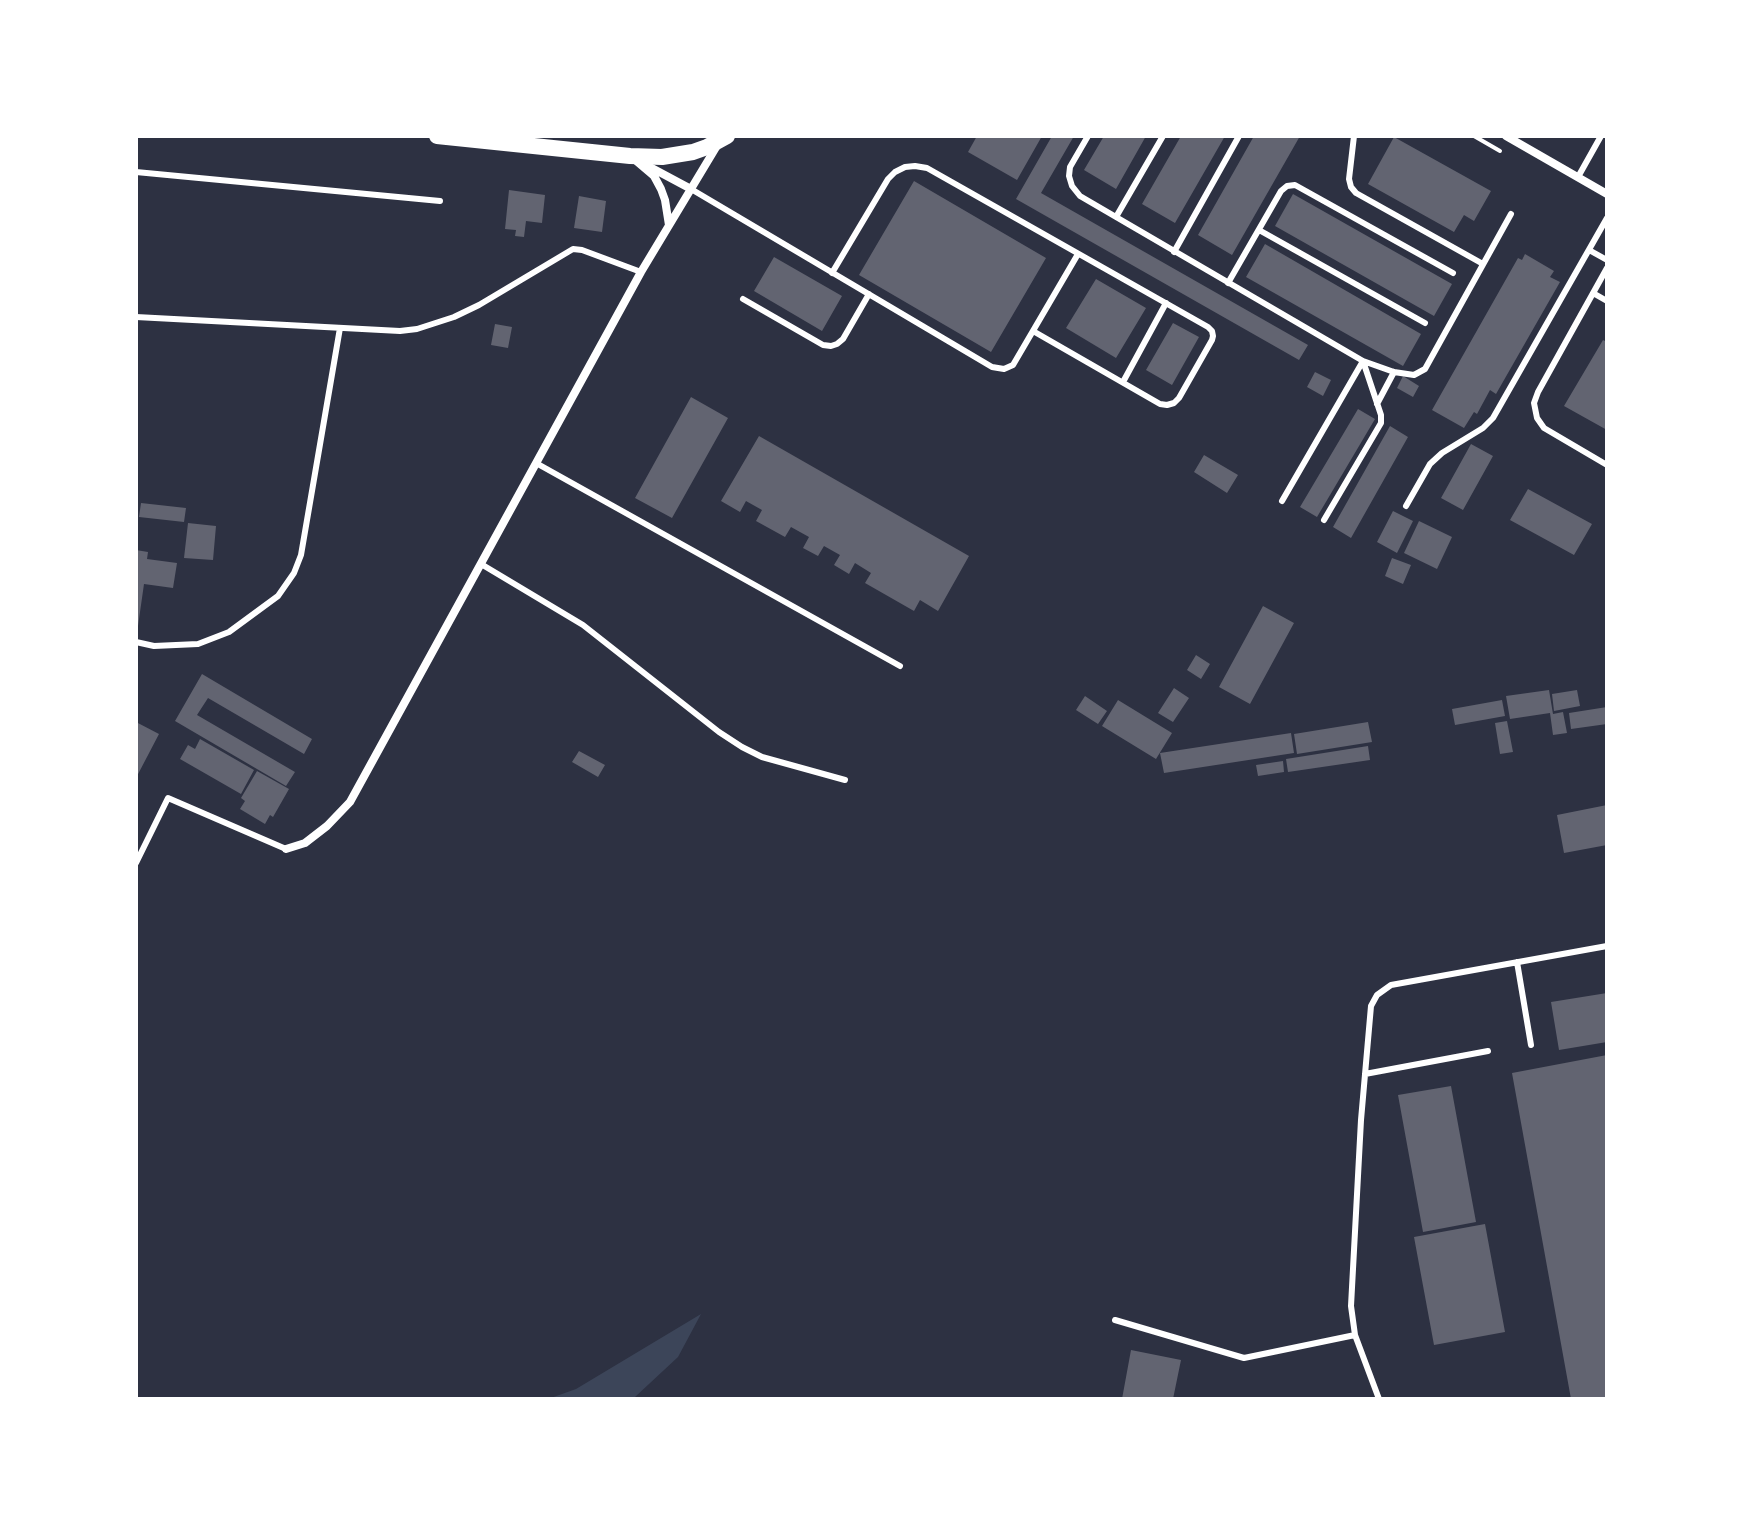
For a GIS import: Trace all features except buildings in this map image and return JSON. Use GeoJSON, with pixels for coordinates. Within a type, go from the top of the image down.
{"type":"FeatureCollection","features":[{"type":"Feature","properties":{"kind":"main road"},"geometry":{"type":"LineString","coordinates":[[437,136],[662,157],[679,156],[724,138]]}},
{"type":"Feature","properties":{"kind":"street"},"geometry":{"type":"LineString","coordinates":[[1506,136],[1607,194]]}},
{"type":"Feature","properties":{"kind":"street"},"geometry":{"type":"LineString","coordinates":[[286,849],[305,843],[350,802],[641,272],[724,138]]}},
{"type":"Feature","properties":{"kind":"street"},"geometry":{"type":"LineString","coordinates":[[630,156],[691,189]]}},
{"type":"Feature","properties":{"kind":"street"},"geometry":{"type":"LineString","coordinates":[[630,156],[654,176],[665,200],[669,226]]}},
{"type":"Feature","properties":{"kind":"lane"},"geometry":{"type":"LineString","coordinates":[[1088,136],[1070,167],[1072,186],[1080,196],[1363,361],[1394,372],[1414,375],[1425,369],[1511,214]]}},
{"type":"Feature","properties":{"kind":"lane"},"geometry":{"type":"LineString","coordinates":[[1116,217],[1163,136]]}},
{"type":"Feature","properties":{"kind":"lane"},"geometry":{"type":"LineString","coordinates":[[1174,252],[1239,136]]}},
{"type":"Feature","properties":{"kind":"lane"},"geometry":{"type":"LineString","coordinates":[[1354,136],[1349,179],[1356,193],[1483,264]]}},
{"type":"Feature","properties":{"kind":"lane"},"geometry":{"type":"LineString","coordinates":[[1578,177],[1601,136]]}},
{"type":"Feature","properties":{"kind":"lane"},"geometry":{"type":"LineString","coordinates":[[832,273],[888,179],[905,167],[927,168],[1208,327],[1212,331],[1212,340],[1174,403],[1167,405],[1160,404],[1033,331]]}},
{"type":"Feature","properties":{"kind":"lane"},"geometry":{"type":"LineString","coordinates":[[136,172],[440,201]]}},
{"type":"Feature","properties":{"kind":"lane"},"geometry":{"type":"LineString","coordinates":[[1228,283],[1281,191],[1295,185],[1453,273]]}},
{"type":"Feature","properties":{"kind":"lane"},"geometry":{"type":"LineString","coordinates":[[691,189],[992,367],[1004,369],[1013,365],[1078,254]]}},
{"type":"Feature","properties":{"kind":"lane"},"geometry":{"type":"LineString","coordinates":[[1406,506],[1430,464],[1493,418],[1607,218]]}},
{"type":"Feature","properties":{"kind":"lane"},"geometry":{"type":"LineString","coordinates":[[1259,230],[1425,323]]}},
{"type":"Feature","properties":{"kind":"lane"},"geometry":{"type":"LineString","coordinates":[[136,317],[400,331],[433,325],[479,305],[573,249],[641,272]]}},
{"type":"Feature","properties":{"kind":"lane"},"geometry":{"type":"LineString","coordinates":[[1589,250],[1607,260]]}},
{"type":"Feature","properties":{"kind":"lane"},"geometry":{"type":"LineString","coordinates":[[1607,268],[1534,403],[1537,418],[1544,428],[1607,465]]}},
{"type":"Feature","properties":{"kind":"lane"},"geometry":{"type":"LineString","coordinates":[[1593,293],[1607,301]]}},
{"type":"Feature","properties":{"kind":"lane"},"geometry":{"type":"LineString","coordinates":[[743,299],[823,345],[831,346],[843,339],[869,294]]}},
{"type":"Feature","properties":{"kind":"lane"},"geometry":{"type":"LineString","coordinates":[[1123,382],[1166,303]]}},
{"type":"Feature","properties":{"kind":"lane"},"geometry":{"type":"LineString","coordinates":[[136,642],[154,646],[198,644],[229,632],[278,596],[294,573],[301,555],[340,328]]}},
{"type":"Feature","properties":{"kind":"lane"},"geometry":{"type":"LineString","coordinates":[[1324,520],[1381,423],[1363,361]]}},
{"type":"Feature","properties":{"kind":"lane"},"geometry":{"type":"LineString","coordinates":[[1282,501],[1363,361]]}},
{"type":"Feature","properties":{"kind":"lane"},"geometry":{"type":"LineString","coordinates":[[1377,404],[1394,372]]}},
{"type":"Feature","properties":{"kind":"lane"},"geometry":{"type":"LineString","coordinates":[[536,463],[900,666]]}},
{"type":"Feature","properties":{"kind":"lane"},"geometry":{"type":"LineString","coordinates":[[481,564],[583,625],[742,747],[762,757],[845,780]]}},
{"type":"Feature","properties":{"kind":"lane"},"geometry":{"type":"LineString","coordinates":[[136,863],[168,798],[286,849]]}},
{"type":"Feature","properties":{"kind":"lane"},"geometry":{"type":"LineString","coordinates":[[1379,1399],[1355,1335],[1351,1306],[1371,1006],[1377,995],[1391,985],[1607,946]]}},
{"type":"Feature","properties":{"kind":"lane"},"geometry":{"type":"LineString","coordinates":[[1517,962],[1531,1045]]}},
{"type":"Feature","properties":{"kind":"lane"},"geometry":{"type":"LineString","coordinates":[[1365,1074],[1488,1051]]}},
{"type":"Feature","properties":{"kind":"lane"},"geometry":{"type":"LineString","coordinates":[[1115,1320],[1244,1358],[1355,1335]]}},
{"type":"Feature","properties":{"kind":"shaded area"},"geometry":{"type":"Polygon","coordinates":[[[701,1314],[678,1357],[635,1397],[548,1399],[576,1389],[701,1314]]]}}]}
